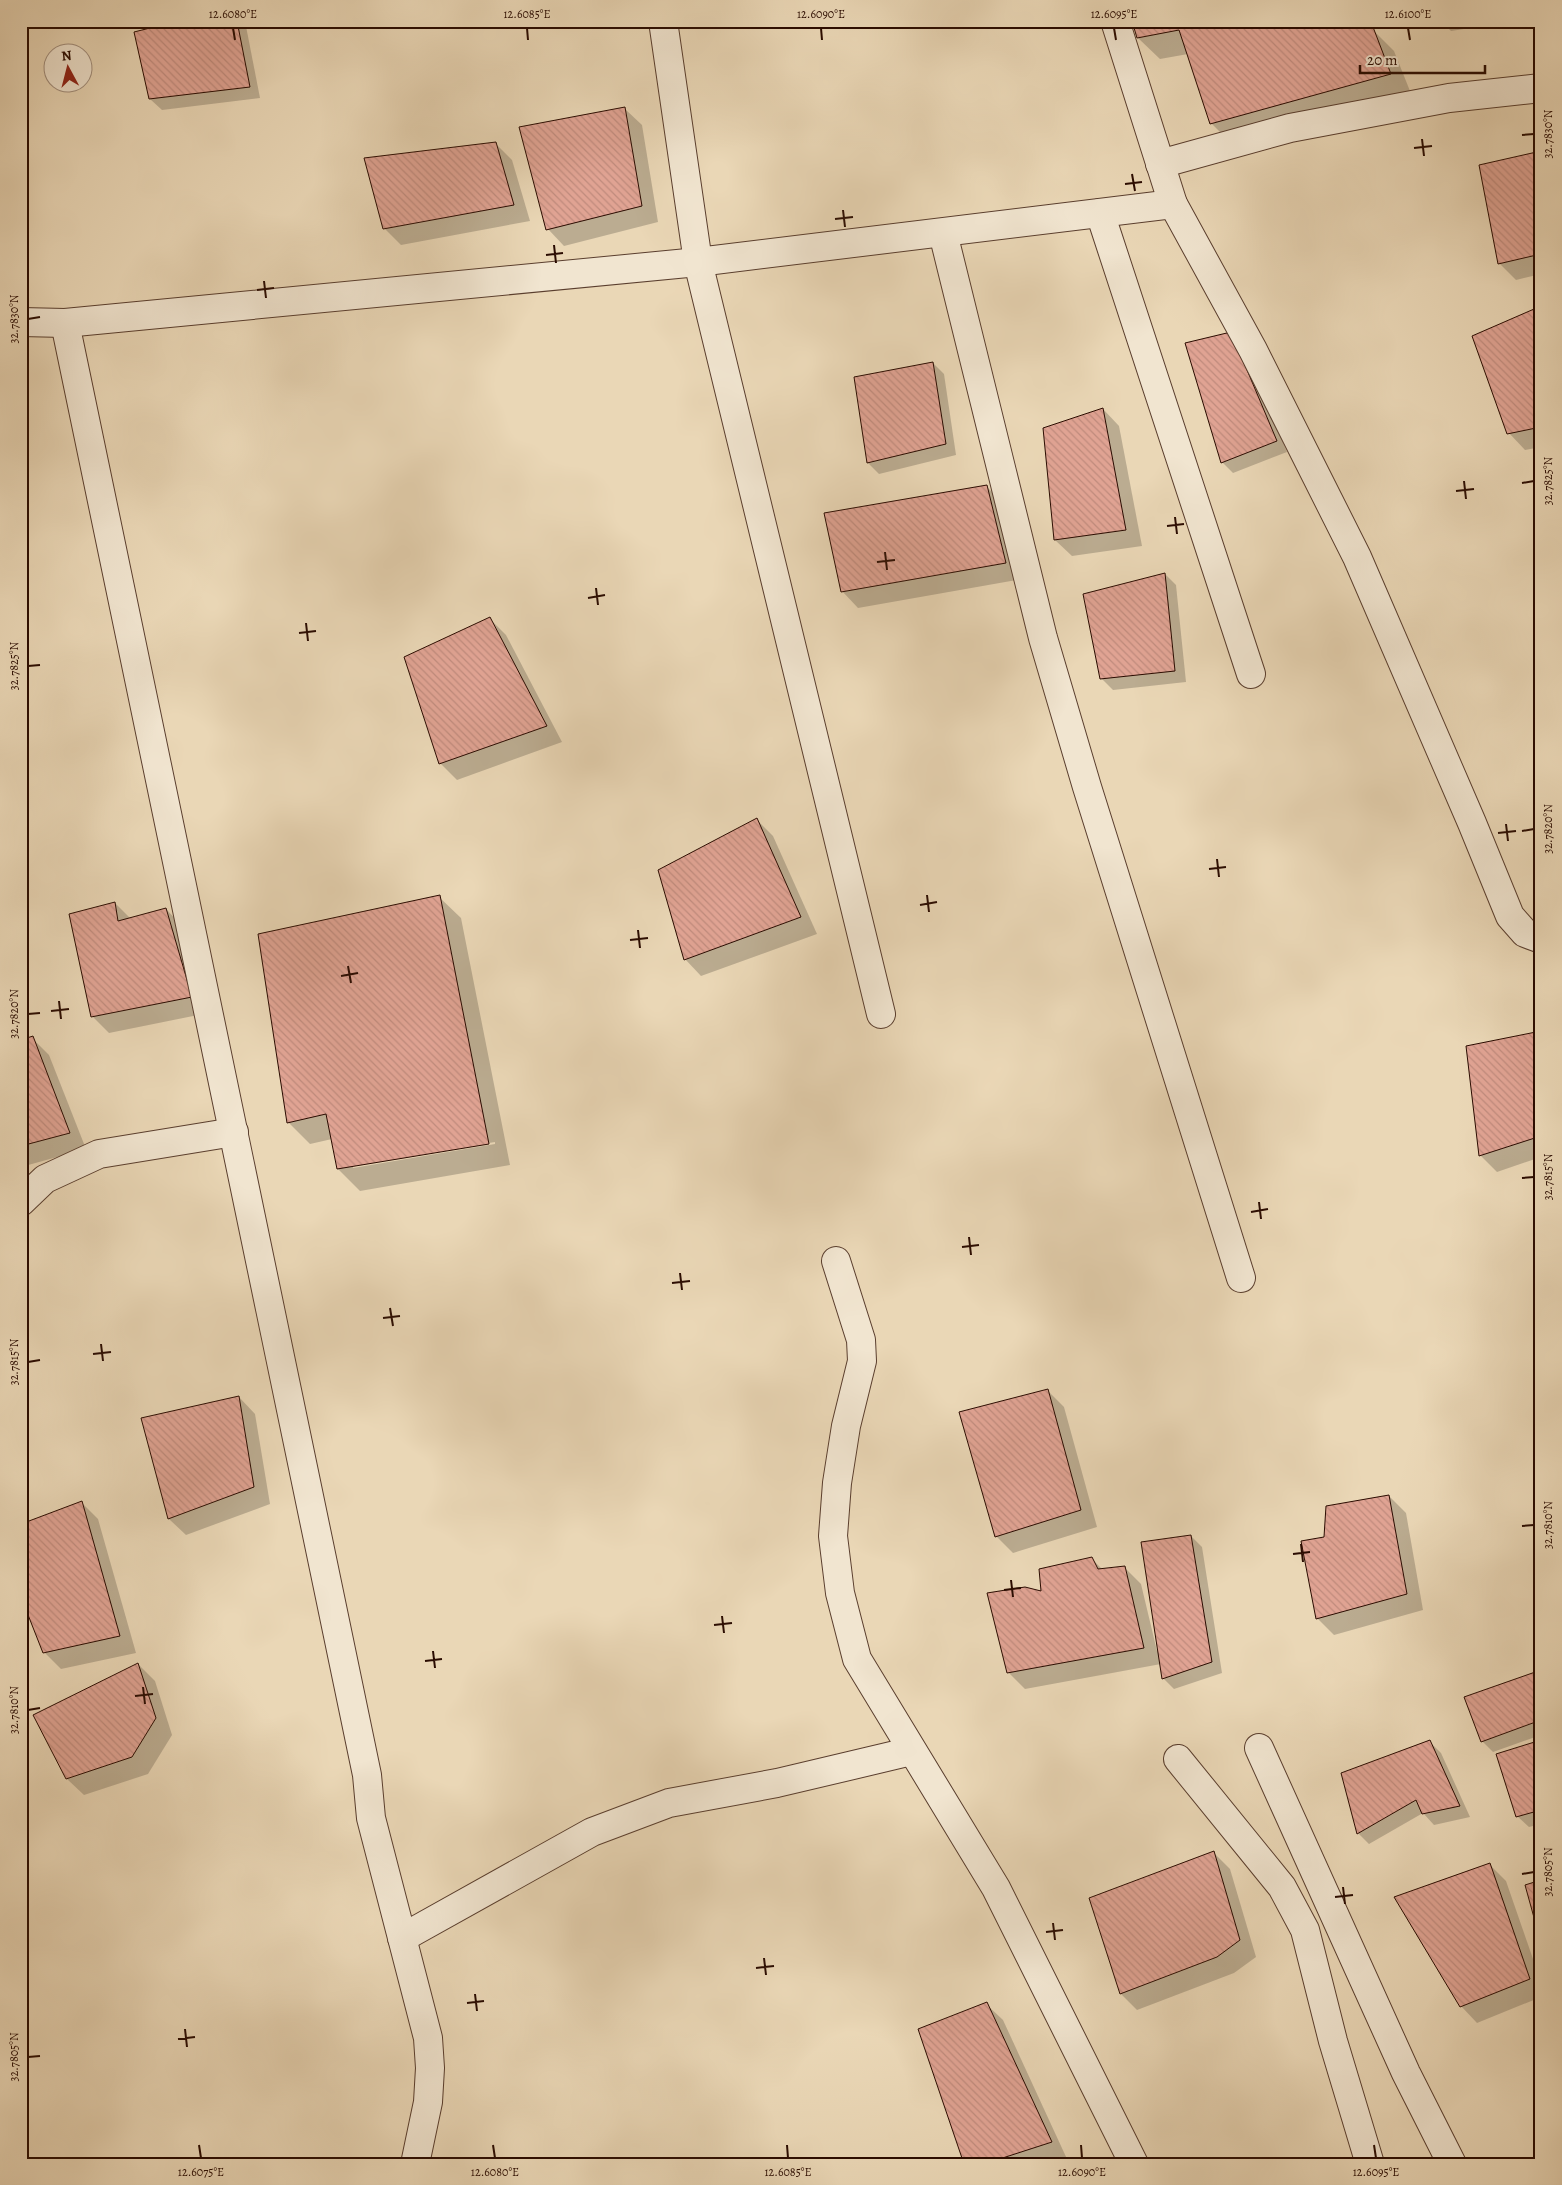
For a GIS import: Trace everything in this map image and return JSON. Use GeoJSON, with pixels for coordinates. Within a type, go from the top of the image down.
{"type":"FeatureCollection","features":[{"type":"Feature","properties":{"kind":"street"},"geometry":{"type":"LineString","coordinates":[[663,21],[698,262],[881,1014]]}},
{"type":"Feature","properties":{"kind":"street"},"geometry":{"type":"LineString","coordinates":[[1115,21],[1172,204],[1253,350],[1357,557],[1510,916],[1525,933],[1541,939]]}},
{"type":"Feature","properties":{"kind":"street"},"geometry":{"type":"LineString","coordinates":[[1160,164],[1290,128],[1448,98],[1541,88]]}},
{"type":"Feature","properties":{"kind":"street"},"geometry":{"type":"LineString","coordinates":[[21,322],[65,323],[698,262],[1172,204]]}},
{"type":"Feature","properties":{"kind":"street"},"geometry":{"type":"LineString","coordinates":[[1100,213],[1251,674]]}},
{"type":"Feature","properties":{"kind":"street"},"geometry":{"type":"LineString","coordinates":[[943,232],[1043,638],[1087,787],[1241,1278]]}},
{"type":"Feature","properties":{"kind":"street"},"geometry":{"type":"LineString","coordinates":[[65,323],[367,1775],[371,1818],[428,2038],[430,2068],[428,2102],[415,2164]]}},
{"type":"Feature","properties":{"kind":"street"},"geometry":{"type":"LineString","coordinates":[[21,1202],[45,1179],[100,1154],[234,1132]]}},
{"type":"Feature","properties":{"kind":"street"},"geometry":{"type":"LineString","coordinates":[[836,1261],[861,1340],[862,1361],[846,1426],[837,1483],[833,1536],[840,1593],[856,1659],[996,1888],[1134,2164]]}},
{"type":"Feature","properties":{"kind":"street"},"geometry":{"type":"LineString","coordinates":[[1259,1748],[1406,2073],[1452,2164]]}},
{"type":"Feature","properties":{"kind":"street"},"geometry":{"type":"LineString","coordinates":[[402,1938],[592,1832],[668,1803],[777,1783],[912,1751]]}},
{"type":"Feature","properties":{"kind":"street"},"geometry":{"type":"LineString","coordinates":[[1178,1759],[1282,1887],[1305,1930],[1333,2041],[1370,2164]]}},
{"type":"Feature","properties":{"kind":"building"},"geometry":{"type":"Polygon","coordinates":[[[178,21],[237,21],[250,87],[149,99],[134,32],[178,21]]]}},
{"type":"Feature","properties":{"kind":"building"},"geometry":{"type":"Polygon","coordinates":[[[1132,21],[1338,21],[1339,25],[1373,27],[1391,74],[1210,124],[1179,30],[1137,38],[1132,21]]]}},
{"type":"Feature","properties":{"kind":"building"},"geometry":{"type":"Polygon","coordinates":[[[625,107],[642,206],[546,230],[519,127],[625,107]]]}},
{"type":"Feature","properties":{"kind":"building"},"geometry":{"type":"Polygon","coordinates":[[[496,142],[514,205],[383,229],[364,158],[496,142]]]}},
{"type":"Feature","properties":{"kind":"building"},"geometry":{"type":"Polygon","coordinates":[[[1541,151],[1541,254],[1498,264],[1479,165],[1541,151]]]}},
{"type":"Feature","properties":{"kind":"building"},"geometry":{"type":"Polygon","coordinates":[[[1541,306],[1541,427],[1507,434],[1472,336],[1541,306]]]}},
{"type":"Feature","properties":{"kind":"building"},"geometry":{"type":"Polygon","coordinates":[[[1231,332],[1277,441],[1221,463],[1185,343],[1231,332]]]}},
{"type":"Feature","properties":{"kind":"building"},"geometry":{"type":"Polygon","coordinates":[[[933,362],[946,444],[867,463],[854,377],[933,362]]]}},
{"type":"Feature","properties":{"kind":"building"},"geometry":{"type":"Polygon","coordinates":[[[1103,408],[1126,530],[1054,540],[1043,428],[1103,408]]]}},
{"type":"Feature","properties":{"kind":"building"},"geometry":{"type":"Polygon","coordinates":[[[987,485],[1006,563],[841,592],[824,513],[987,485]]]}},
{"type":"Feature","properties":{"kind":"building"},"geometry":{"type":"Polygon","coordinates":[[[1165,573],[1175,671],[1100,679],[1083,594],[1165,573]]]}},
{"type":"Feature","properties":{"kind":"building"},"geometry":{"type":"Polygon","coordinates":[[[490,617],[547,726],[439,764],[404,657],[490,617]]]}},
{"type":"Feature","properties":{"kind":"building"},"geometry":{"type":"Polygon","coordinates":[[[757,818],[801,917],[684,960],[658,870],[757,818]]]}},
{"type":"Feature","properties":{"kind":"building"},"geometry":{"type":"Polygon","coordinates":[[[440,895],[489,1144],[337,1169],[326,1114],[287,1123],[258,934],[440,895]]]}},
{"type":"Feature","properties":{"kind":"building"},"geometry":{"type":"Polygon","coordinates":[[[115,902],[118,921],[166,908],[192,997],[91,1017],[69,914],[115,902]]]}},
{"type":"Feature","properties":{"kind":"building"},"geometry":{"type":"Polygon","coordinates":[[[1541,1031],[1541,1136],[1479,1156],[1466,1046],[1541,1031]]]}},
{"type":"Feature","properties":{"kind":"building"},"geometry":{"type":"Polygon","coordinates":[[[33,1036],[70,1133],[21,1146],[21,1040],[33,1036]]]}},
{"type":"Feature","properties":{"kind":"building"},"geometry":{"type":"Polygon","coordinates":[[[1048,1389],[1081,1510],[995,1537],[959,1412],[1048,1389]]]}},
{"type":"Feature","properties":{"kind":"building"},"geometry":{"type":"Polygon","coordinates":[[[239,1396],[254,1487],[168,1519],[141,1418],[239,1396]]]}},
{"type":"Feature","properties":{"kind":"building"},"geometry":{"type":"Polygon","coordinates":[[[1389,1495],[1407,1594],[1316,1619],[1301,1541],[1324,1537],[1326,1506],[1389,1495]]]}},
{"type":"Feature","properties":{"kind":"building"},"geometry":{"type":"Polygon","coordinates":[[[82,1501],[120,1636],[43,1653],[21,1597],[21,1524],[82,1501]]]}},
{"type":"Feature","properties":{"kind":"building"},"geometry":{"type":"Polygon","coordinates":[[[1191,1535],[1212,1662],[1162,1679],[1141,1542],[1191,1535]]]}},
{"type":"Feature","properties":{"kind":"building"},"geometry":{"type":"Polygon","coordinates":[[[1092,1557],[1098,1569],[1125,1566],[1144,1648],[1007,1673],[987,1593],[1025,1587],[1041,1591],[1039,1569],[1092,1557]]]}},
{"type":"Feature","properties":{"kind":"building"},"geometry":{"type":"Polygon","coordinates":[[[138,1663],[156,1718],[132,1757],[66,1779],[33,1715],[138,1663]]]}},
{"type":"Feature","properties":{"kind":"building"},"geometry":{"type":"Polygon","coordinates":[[[1541,1670],[1541,1720],[1481,1742],[1464,1697],[1541,1670]]]}},
{"type":"Feature","properties":{"kind":"building"},"geometry":{"type":"Polygon","coordinates":[[[1430,1740],[1460,1806],[1422,1814],[1416,1800],[1357,1834],[1341,1773],[1430,1740]]]}},
{"type":"Feature","properties":{"kind":"building"},"geometry":{"type":"Polygon","coordinates":[[[1541,1740],[1541,1810],[1516,1817],[1496,1754],[1541,1740]]]}},
{"type":"Feature","properties":{"kind":"building"},"geometry":{"type":"Polygon","coordinates":[[[1214,1851],[1240,1940],[1217,1957],[1120,1994],[1089,1898],[1214,1851]]]}},
{"type":"Feature","properties":{"kind":"building"},"geometry":{"type":"Polygon","coordinates":[[[1490,1863],[1530,1979],[1460,2007],[1394,1897],[1490,1863]]]}},
{"type":"Feature","properties":{"kind":"building"},"geometry":{"type":"Polygon","coordinates":[[[1541,1880],[1541,1943],[1525,1885],[1541,1880]]]}},
{"type":"Feature","properties":{"kind":"building"},"geometry":{"type":"Polygon","coordinates":[[[987,2002],[1052,2142],[984,2164],[964,2164],[918,2029],[987,2002]]]}}]}
